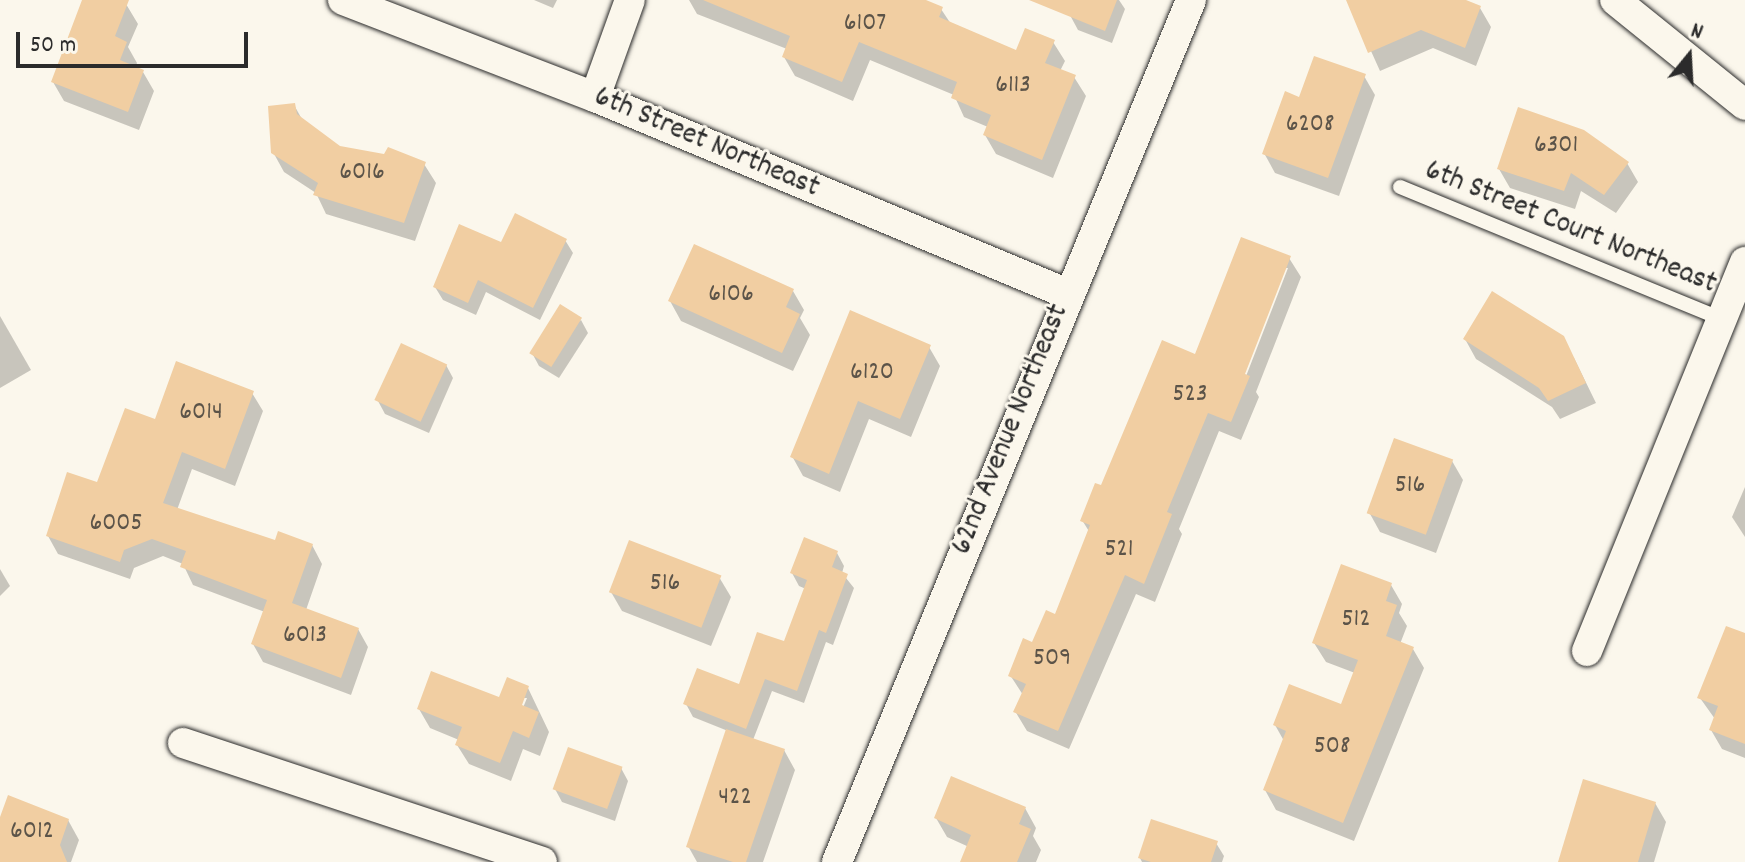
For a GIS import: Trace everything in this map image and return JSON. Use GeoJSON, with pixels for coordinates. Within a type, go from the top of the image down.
{"type":"FeatureCollection","features":[{"type":"Feature","properties":{"kind":"street","name":"6th Street Northeast"},"geometry":{"type":"LineString","coordinates":[[343,0],[595,97],[1068,294]]}},
{"type":"Feature","properties":{"kind":"street"},"geometry":{"type":"LineString","coordinates":[[595,97],[630,0]]}},
{"type":"Feature","properties":{"kind":"street","name":"62nd Avenue Northeast"},"geometry":{"type":"LineString","coordinates":[[837,862],[1191,0]]}},
{"type":"Feature","properties":{"kind":"street"},"geometry":{"type":"LineString","coordinates":[[1615,0],[1745,105]]}},
{"type":"Feature","properties":{"kind":"street"},"geometry":{"type":"LineString","coordinates":[[1587,651],[1745,262]]}},
{"type":"Feature","properties":{"kind":"street"},"geometry":{"type":"LineString","coordinates":[[183,743],[542,862]]}},
{"type":"Feature","properties":{"kind":"lane","name":"6th Street Court Northeast"},"geometry":{"type":"LineString","coordinates":[[1400,187],[1720,318]]}},
{"type":"Feature","properties":{"kind":"building"},"geometry":{"type":"Polygon","coordinates":[[[82,0],[129,0],[115,36],[127,42],[120,60],[144,70],[128,112],[51,82],[82,0]]]}},
{"type":"Feature","properties":{"kind":"building"},"geometry":{"type":"Polygon","coordinates":[[[703,0],[926,0],[943,7],[939,17],[1016,50],[1025,28],[1055,40],[1045,63],[1076,75],[1042,160],[983,135],[991,115],[951,98],[957,82],[859,42],[842,82],[782,57],[790,36],[703,0]]]}},
{"type":"Feature","properties":{"kind":"building"},"geometry":{"type":"Polygon","coordinates":[[[1029,0],[1117,0],[1105,31],[1029,0]]]}},
{"type":"Feature","properties":{"kind":"building"},"geometry":{"type":"Polygon","coordinates":[[[1346,0],[1466,0],[1481,6],[1465,48],[1421,30],[1368,53],[1346,0]]]}},
{"type":"Feature","properties":{"kind":"building"},"geometry":{"type":"Polygon","coordinates":[[[1314,56],[1366,74],[1328,178],[1262,154],[1285,91],[1299,97],[1314,56]]]}},
{"type":"Feature","properties":{"kind":"building"},"geometry":{"type":"Polygon","coordinates":[[[295,103],[297,114],[340,146],[384,154],[388,147],[426,162],[404,223],[313,195],[318,183],[271,153],[268,106],[295,103]]]}},
{"type":"Feature","properties":{"kind":"building"},"geometry":{"type":"Polygon","coordinates":[[[1518,107],[1584,130],[1629,162],[1604,195],[1571,173],[1564,191],[1497,169],[1518,107]]]}},
{"type":"Feature","properties":{"kind":"building"},"geometry":{"type":"Polygon","coordinates":[[[515,213],[567,239],[533,308],[478,280],[468,303],[433,287],[459,224],[501,242],[515,213]]]}},
{"type":"Feature","properties":{"kind":"building"},"geometry":{"type":"Polygon","coordinates":[[[1241,237],[1291,256],[1245,374],[1250,376],[1231,422],[1208,413],[1167,512],[1172,514],[1144,584],[1125,575],[1058,731],[1013,712],[1026,684],[1008,676],[1023,638],[1032,642],[1046,610],[1055,614],[1090,525],[1080,521],[1095,483],[1101,485],[1162,340],[1195,354],[1241,237]]]}},
{"type":"Feature","properties":{"kind":"building"},"geometry":{"type":"Polygon","coordinates":[[[694,244],[794,289],[786,307],[800,314],[782,353],[668,301],[694,244]]]}},
{"type":"Feature","properties":{"kind":"building"},"geometry":{"type":"Polygon","coordinates":[[[1492,291],[1564,336],[1586,383],[1548,401],[1539,388],[1463,339],[1492,291]]]}},
{"type":"Feature","properties":{"kind":"building"},"geometry":{"type":"Polygon","coordinates":[[[560,304],[582,318],[551,367],[529,353],[560,304]]]}},
{"type":"Feature","properties":{"kind":"building"},"geometry":{"type":"Polygon","coordinates":[[[850,310],[931,345],[900,419],[858,401],[829,474],[790,457],[850,310]]]}},
{"type":"Feature","properties":{"kind":"building"},"geometry":{"type":"Polygon","coordinates":[[[401,343],[447,365],[421,422],[374,400],[401,343]]]}},
{"type":"Feature","properties":{"kind":"building"},"geometry":{"type":"Polygon","coordinates":[[[176,361],[254,391],[225,469],[182,452],[163,503],[275,540],[278,531],[313,544],[292,603],[359,628],[341,678],[251,644],[267,600],[180,567],[186,551],[152,539],[124,550],[120,562],[46,536],[67,472],[97,482],[125,408],[155,419],[176,361]]]}},
{"type":"Feature","properties":{"kind":"building"},"geometry":{"type":"Polygon","coordinates":[[[1394,438],[1453,460],[1426,535],[1367,513],[1394,438]]]}},
{"type":"Feature","properties":{"kind":"building"},"geometry":{"type":"Polygon","coordinates":[[[804,537],[838,551],[832,567],[848,574],[826,633],[819,630],[797,691],[765,679],[746,729],[683,704],[697,668],[739,684],[757,632],[784,641],[807,580],[790,573],[804,537]]]}},
{"type":"Feature","properties":{"kind":"building"},"geometry":{"type":"Polygon","coordinates":[[[629,540],[721,575],[701,628],[609,592],[629,540]]]}},
{"type":"Feature","properties":{"kind":"building"},"geometry":{"type":"Polygon","coordinates":[[[1341,564],[1392,583],[1386,601],[1397,605],[1386,636],[1414,647],[1343,823],[1263,790],[1286,731],[1273,725],[1289,684],[1341,704],[1358,660],[1312,643],[1341,564]]]}},
{"type":"Feature","properties":{"kind":"building"},"geometry":{"type":"Polygon","coordinates":[[[1726,626],[1745,633],[1745,744],[1709,730],[1718,706],[1697,698],[1726,626]]]}},
{"type":"Feature","properties":{"kind":"building"},"geometry":{"type":"Polygon","coordinates":[[[431,671],[499,697],[507,677],[529,686],[522,705],[539,712],[529,738],[513,731],[500,763],[455,745],[462,727],[417,709],[431,671]]]}},
{"type":"Feature","properties":{"kind":"building"},"geometry":{"type":"Polygon","coordinates":[[[726,729],[785,749],[746,862],[733,862],[686,847],[726,729]]]}},
{"type":"Feature","properties":{"kind":"building"},"geometry":{"type":"Polygon","coordinates":[[[568,747],[623,767],[607,809],[553,789],[568,747]]]}},
{"type":"Feature","properties":{"kind":"building"},"geometry":{"type":"Polygon","coordinates":[[[951,776],[1026,807],[1019,824],[1031,829],[1017,862],[960,862],[971,835],[934,818],[951,776]]]}},
{"type":"Feature","properties":{"kind":"building"},"geometry":{"type":"Polygon","coordinates":[[[1583,779],[1656,802],[1638,862],[1558,862],[1583,779]]]}},
{"type":"Feature","properties":{"kind":"building"},"geometry":{"type":"Polygon","coordinates":[[[8,795],[69,819],[60,845],[67,862],[0,862],[0,817],[8,795]]]}},
{"type":"Feature","properties":{"kind":"building"},"geometry":{"type":"Polygon","coordinates":[[[1151,819],[1218,841],[1211,862],[1151,862],[1138,858],[1151,819]]]}}]}
